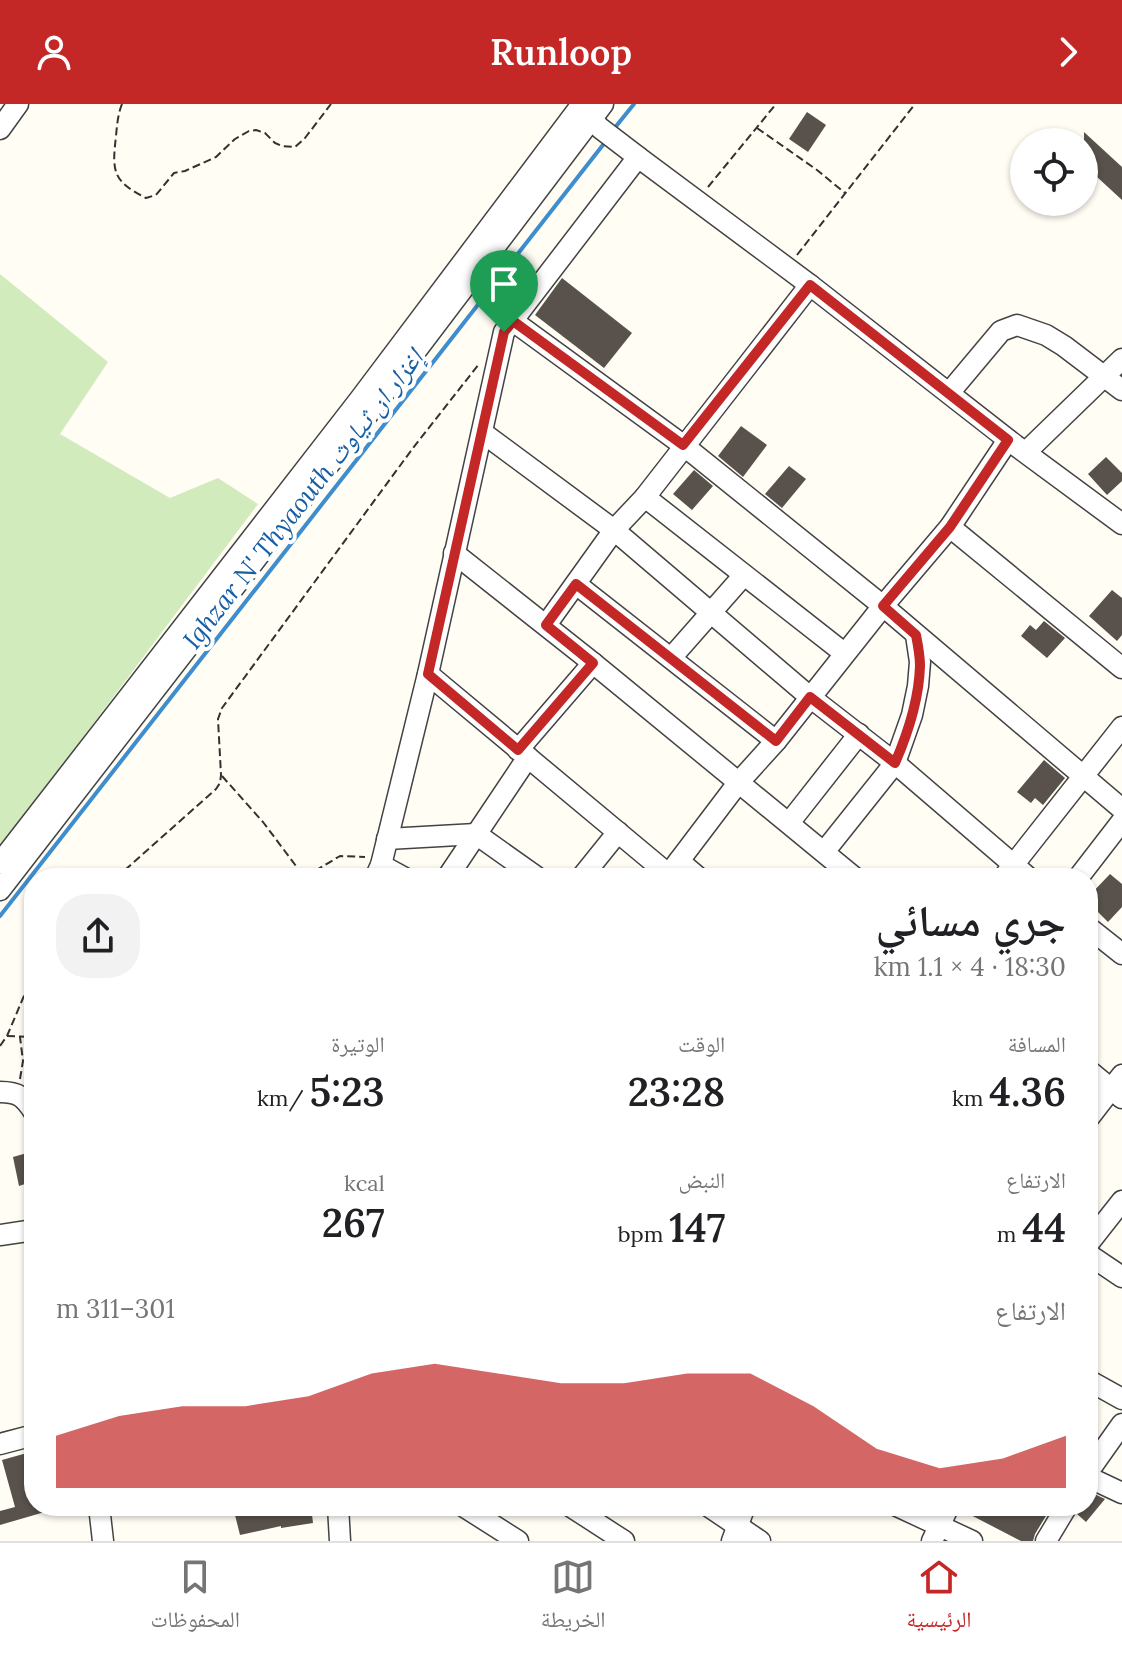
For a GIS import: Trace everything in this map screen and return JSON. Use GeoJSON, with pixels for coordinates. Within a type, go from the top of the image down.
{"type":"FeatureCollection","features":[{"type":"Feature","properties":{"kind":"street"},"geometry":{"type":"LineString","coordinates":[[593,115],[638,157],[1122,524]]}},
{"type":"Feature","properties":{"kind":"street"},"geometry":{"type":"LineString","coordinates":[[0,863],[360,399],[593,115]]}},
{"type":"Feature","properties":{"kind":"street"},"geometry":{"type":"LineString","coordinates":[[0,890],[375,405],[593,115]]}},
{"type":"Feature","properties":{"kind":"street"},"geometry":{"type":"LineString","coordinates":[[379,868],[428,674],[504,332],[638,157]]}},
{"type":"Feature","properties":{"kind":"street"},"geometry":{"type":"LineString","coordinates":[[546,625],[614,530],[645,497],[810,285]]}},
{"type":"Feature","properties":{"kind":"street"},"geometry":{"type":"LineString","coordinates":[[513,321],[683,445],[883,606],[1122,809]]}},
{"type":"Feature","properties":{"kind":"street"},"geometry":{"type":"LineString","coordinates":[[949,393],[1001,331],[1017,325],[1046,335],[1064,346],[1122,390]]}},
{"type":"Feature","properties":{"kind":"street"},"geometry":{"type":"LineString","coordinates":[[1026,452],[1122,359]]}},
{"type":"Feature","properties":{"kind":"street"},"geometry":{"type":"LineString","coordinates":[[483,433],[614,530],[810,697],[895,763],[1009,868]]}},
{"type":"Feature","properties":{"kind":"street"},"geometry":{"type":"LineString","coordinates":[[673,868],[738,783],[776,741],[844,653],[950,527],[1008,440]]}},
{"type":"Feature","properties":{"kind":"street"},"geometry":{"type":"LineString","coordinates":[[645,497],[844,653]]}},
{"type":"Feature","properties":{"kind":"street"},"geometry":{"type":"LineString","coordinates":[[950,527],[1122,668]]}},
{"type":"Feature","properties":{"kind":"street"},"geometry":{"type":"LineString","coordinates":[[454,553],[843,868]]}},
{"type":"Feature","properties":{"kind":"street"},"geometry":{"type":"LineString","coordinates":[[671,658],[744,575]]}},
{"type":"Feature","properties":{"kind":"street"},"geometry":{"type":"LineString","coordinates":[[576,584],[776,741]]}},
{"type":"Feature","properties":{"kind":"street"},"geometry":{"type":"LineString","coordinates":[[824,852],[895,763],[908,729],[918,686],[920,662],[916,635]]}},
{"type":"Feature","properties":{"kind":"street"},"geometry":{"type":"LineString","coordinates":[[454,868],[523,753],[593,663]]}},
{"type":"Feature","properties":{"kind":"street"},"geometry":{"type":"LineString","coordinates":[[428,674],[618,832],[667,868]]}},
{"type":"Feature","properties":{"kind":"street"},"geometry":{"type":"LineString","coordinates":[[1019,868],[1122,727]]}},
{"type":"Feature","properties":{"kind":"street"},"geometry":{"type":"LineString","coordinates":[[789,823],[859,734]]}},
{"type":"Feature","properties":{"kind":"street"},"geometry":{"type":"LineString","coordinates":[[1086,868],[1122,821]]}},
{"type":"Feature","properties":{"kind":"street"},"geometry":{"type":"LineString","coordinates":[[589,868],[618,832]]}},
{"type":"Feature","properties":{"kind":"street"},"geometry":{"type":"LineString","coordinates":[[387,839],[476,834],[524,868]]}},
{"type":"Feature","properties":{"kind":"street"},"geometry":{"type":"LineString","coordinates":[[1098,935],[1122,954]]}},
{"type":"Feature","properties":{"kind":"street"},"geometry":{"type":"LineString","coordinates":[[1098,1076],[1118,1087],[1098,1108]]}},
{"type":"Feature","properties":{"kind":"street"},"geometry":{"type":"LineString","coordinates":[[1098,1231],[1122,1201]]}},
{"type":"Feature","properties":{"kind":"street"},"geometry":{"type":"LineString","coordinates":[[0,1235],[24,1231]]}},
{"type":"Feature","properties":{"kind":"street"},"geometry":{"type":"LineString","coordinates":[[1098,1261],[1122,1277]]}},
{"type":"Feature","properties":{"kind":"street"},"geometry":{"type":"LineString","coordinates":[[1098,1386],[1122,1399]]}},
{"type":"Feature","properties":{"kind":"street"},"geometry":{"type":"LineString","coordinates":[[1098,1460],[1122,1424]]}},
{"type":"Feature","properties":{"kind":"street"},"geometry":{"type":"LineString","coordinates":[[0,1444],[24,1438]]}},
{"type":"Feature","properties":{"kind":"street"},"geometry":{"type":"LineString","coordinates":[[1098,1480],[1122,1493]]}},
{"type":"Feature","properties":{"kind":"street"},"geometry":{"type":"LineString","coordinates":[[100,1516],[103,1541]]}},
{"type":"Feature","properties":{"kind":"street"},"geometry":{"type":"LineString","coordinates":[[339,1516],[340,1541]]}},
{"type":"Feature","properties":{"kind":"street"},"geometry":{"type":"LineString","coordinates":[[479,1516],[518,1541]]}},
{"type":"Feature","properties":{"kind":"street"},"geometry":{"type":"LineString","coordinates":[[585,1516],[624,1541]]}},
{"type":"Feature","properties":{"kind":"street"},"geometry":{"type":"LineString","coordinates":[[718,1516],[735,1534],[760,1541]]}},
{"type":"Feature","properties":{"kind":"street"},"geometry":{"type":"LineString","coordinates":[[911,1516],[936,1533],[972,1541]]}},
{"type":"Feature","properties":{"kind":"street"},"geometry":{"type":"LineString","coordinates":[[1046,1541],[1061,1516]]}},
{"type":"Feature","properties":{"kind":"path"},"geometry":{"type":"LineString","coordinates":[[122,104],[112,158],[114,170],[134,192],[146,198],[156,195],[174,173],[216,157],[249,131],[265,133],[275,143],[295,147],[331,104]]}},
{"type":"Feature","properties":{"kind":"path"},"geometry":{"type":"LineString","coordinates":[[697,201],[776,104]]}},
{"type":"Feature","properties":{"kind":"path"},"geometry":{"type":"LineString","coordinates":[[792,271],[804,244],[915,104]]}},
{"type":"Feature","properties":{"kind":"path"},"geometry":{"type":"LineString","coordinates":[[757,128],[846,194]]}},
{"type":"Feature","properties":{"kind":"path"},"geometry":{"type":"LineString","coordinates":[[127,868],[216,789],[221,775],[218,719],[222,708],[413,448],[486,356]]}},
{"type":"Feature","properties":{"kind":"path"},"geometry":{"type":"LineString","coordinates":[[221,775],[263,822],[297,868]]}},
{"type":"Feature","properties":{"kind":"path"},"geometry":{"type":"LineString","coordinates":[[320,868],[340,856],[364,856],[375,868]]}},
{"type":"Feature","properties":{"kind":"path"},"geometry":{"type":"LineString","coordinates":[[0,1046],[24,996]]}},
{"type":"Feature","properties":{"kind":"path"},"geometry":{"type":"LineString","coordinates":[[7,1036],[24,1037]]}},
{"type":"Feature","properties":{"kind":"path"},"geometry":{"type":"LineString","coordinates":[[7,1092],[22,1076],[20,1037]]}},
{"type":"Feature","properties":{"kind":"green space"},"geometry":{"type":"Polygon","coordinates":[[[0,274],[108,362],[60,434],[170,498],[218,478],[258,504],[0,848],[0,274]]]}},
{"type":"Feature","properties":{"kind":"building"},"geometry":{"type":"Polygon","coordinates":[[[807,112],[826,125],[808,152],[789,139],[807,112]]]}},
{"type":"Feature","properties":{"kind":"building"},"geometry":{"type":"Polygon","coordinates":[[[1098,145],[1122,167],[1122,200],[1098,178],[1098,145]]]}},
{"type":"Feature","properties":{"kind":"building"},"geometry":{"type":"Polygon","coordinates":[[[562,278],[632,333],[604,368],[535,315],[562,278]]]}},
{"type":"Feature","properties":{"kind":"building"},"geometry":{"type":"Polygon","coordinates":[[[741,426],[767,445],[743,477],[718,456],[741,426]]]}},
{"type":"Feature","properties":{"kind":"building"},"geometry":{"type":"Polygon","coordinates":[[[1106,457],[1122,473],[1122,481],[1107,495],[1088,474],[1106,457]]]}},
{"type":"Feature","properties":{"kind":"building"},"geometry":{"type":"Polygon","coordinates":[[[789,466],[806,479],[782,508],[765,494],[789,466]]]}},
{"type":"Feature","properties":{"kind":"building"},"geometry":{"type":"Polygon","coordinates":[[[694,470],[713,486],[692,510],[673,494],[694,470]]]}},
{"type":"Feature","properties":{"kind":"building"},"geometry":{"type":"Polygon","coordinates":[[[1112,590],[1122,598],[1122,635],[1117,641],[1089,616],[1112,590]]]}},
{"type":"Feature","properties":{"kind":"building"},"geometry":{"type":"Polygon","coordinates":[[[1044,621],[1065,638],[1047,658],[1021,636],[1030,625],[1036,630],[1044,621]]]}},
{"type":"Feature","properties":{"kind":"building"},"geometry":{"type":"Polygon","coordinates":[[[1044,760],[1065,778],[1043,805],[1035,798],[1031,803],[1017,792],[1044,760]]]}},
{"type":"Feature","properties":{"kind":"building"},"geometry":{"type":"Polygon","coordinates":[[[1110,874],[1122,884],[1122,907],[1108,922],[1098,912],[1098,887],[1110,874]]]}},
{"type":"Feature","properties":{"kind":"building"},"geometry":{"type":"Polygon","coordinates":[[[24,1154],[24,1184],[19,1186],[13,1157],[24,1154]]]}},
{"type":"Feature","properties":{"kind":"building"},"geometry":{"type":"Polygon","coordinates":[[[24,1454],[24,1516],[31,1516],[0,1525],[0,1511],[15,1507],[2,1460],[24,1454]]]}},
{"type":"Feature","properties":{"kind":"building"},"geometry":{"type":"Polygon","coordinates":[[[1098,1496],[1105,1499],[1098,1507],[1098,1496]]]}},
{"type":"Feature","properties":{"kind":"building"},"geometry":{"type":"Polygon","coordinates":[[[235,1516],[312,1516],[313,1523],[240,1535],[235,1516]]]}},
{"type":"Feature","properties":{"kind":"building"},"geometry":{"type":"Polygon","coordinates":[[[973,1516],[1046,1516],[1033,1541],[1021,1541],[973,1516]]]}},
{"type":"Feature","properties":{"kind":"waterway","name":"Ighzar N' Thyaouth إغزار ان ثياوث"},"geometry":{"type":"LineString","coordinates":[[613,130],[634,104]]}},
{"type":"Feature","properties":{"kind":"waterway","name":"Ighzar N' Thyaouth إغزار ان ثياوث"},"geometry":{"type":"LineString","coordinates":[[38,868],[606,141]]}},
{"type":"Feature","properties":{"kind":"waterway","name":"Ighzar N' Thyaouth إغزار ان ثياوث"},"geometry":{"type":"LineString","coordinates":[[0,916],[24,885]]}},
{"type":"Feature","properties":{"kind":"route"},"geometry":{"type":"LineString","coordinates":[[810,285],[1008,440],[950,527],[883,606],[916,635],[920,662],[912,715],[895,763],[810,697],[776,741],[576,584],[546,625],[593,663],[518,750],[428,674],[504,332],[513,321],[683,445],[810,285]]}}]}
